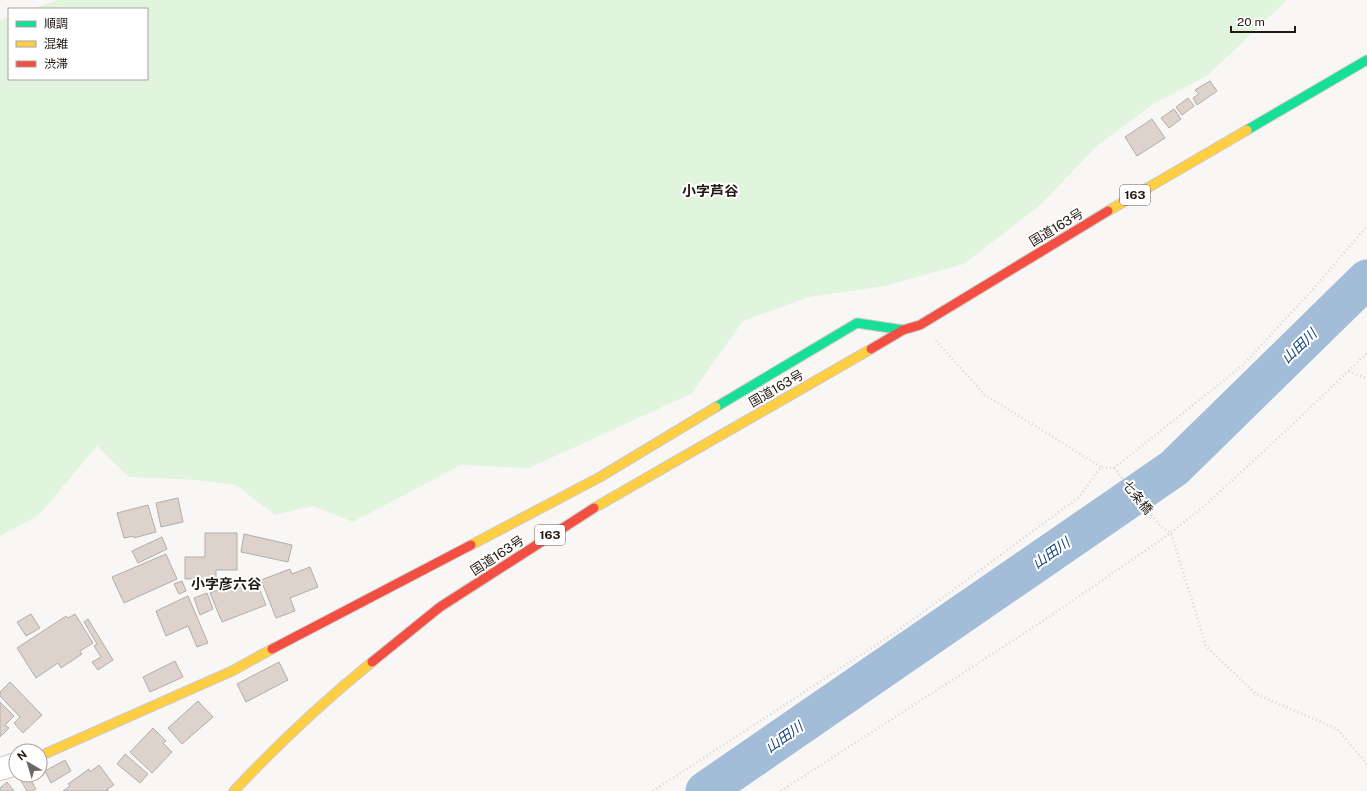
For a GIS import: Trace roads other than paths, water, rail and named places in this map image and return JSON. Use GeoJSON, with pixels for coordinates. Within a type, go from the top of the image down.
{"type":"FeatureCollection","features":[{"type":"Feature","properties":{"kind":"main road","name":"国道163号"},"geometry":{"type":"LineString","coordinates":[[234,791],[265,758],[350,680],[440,607],[573,520],[903,330],[920,325],[1049,245],[1367,60]]}},
{"type":"Feature","properties":{"kind":"main road"},"geometry":{"type":"LineString","coordinates":[[48,752],[232,671],[319,623],[330,620],[600,477],[857,323],[903,330]]}},
{"type":"Feature","properties":{"kind":"waterway","name":"山田川"},"geometry":{"type":"LineString","coordinates":[[705,791],[1174,468],[1367,279]]}},
{"type":"Feature","properties":{"kind":"district","name":"小字芦谷"},"geometry":{"type":"Point","coordinates":[710,191]}},
{"type":"Feature","properties":{"kind":"district","name":"小字彦六谷"},"geometry":{"type":"Point","coordinates":[226,584]}}]}
